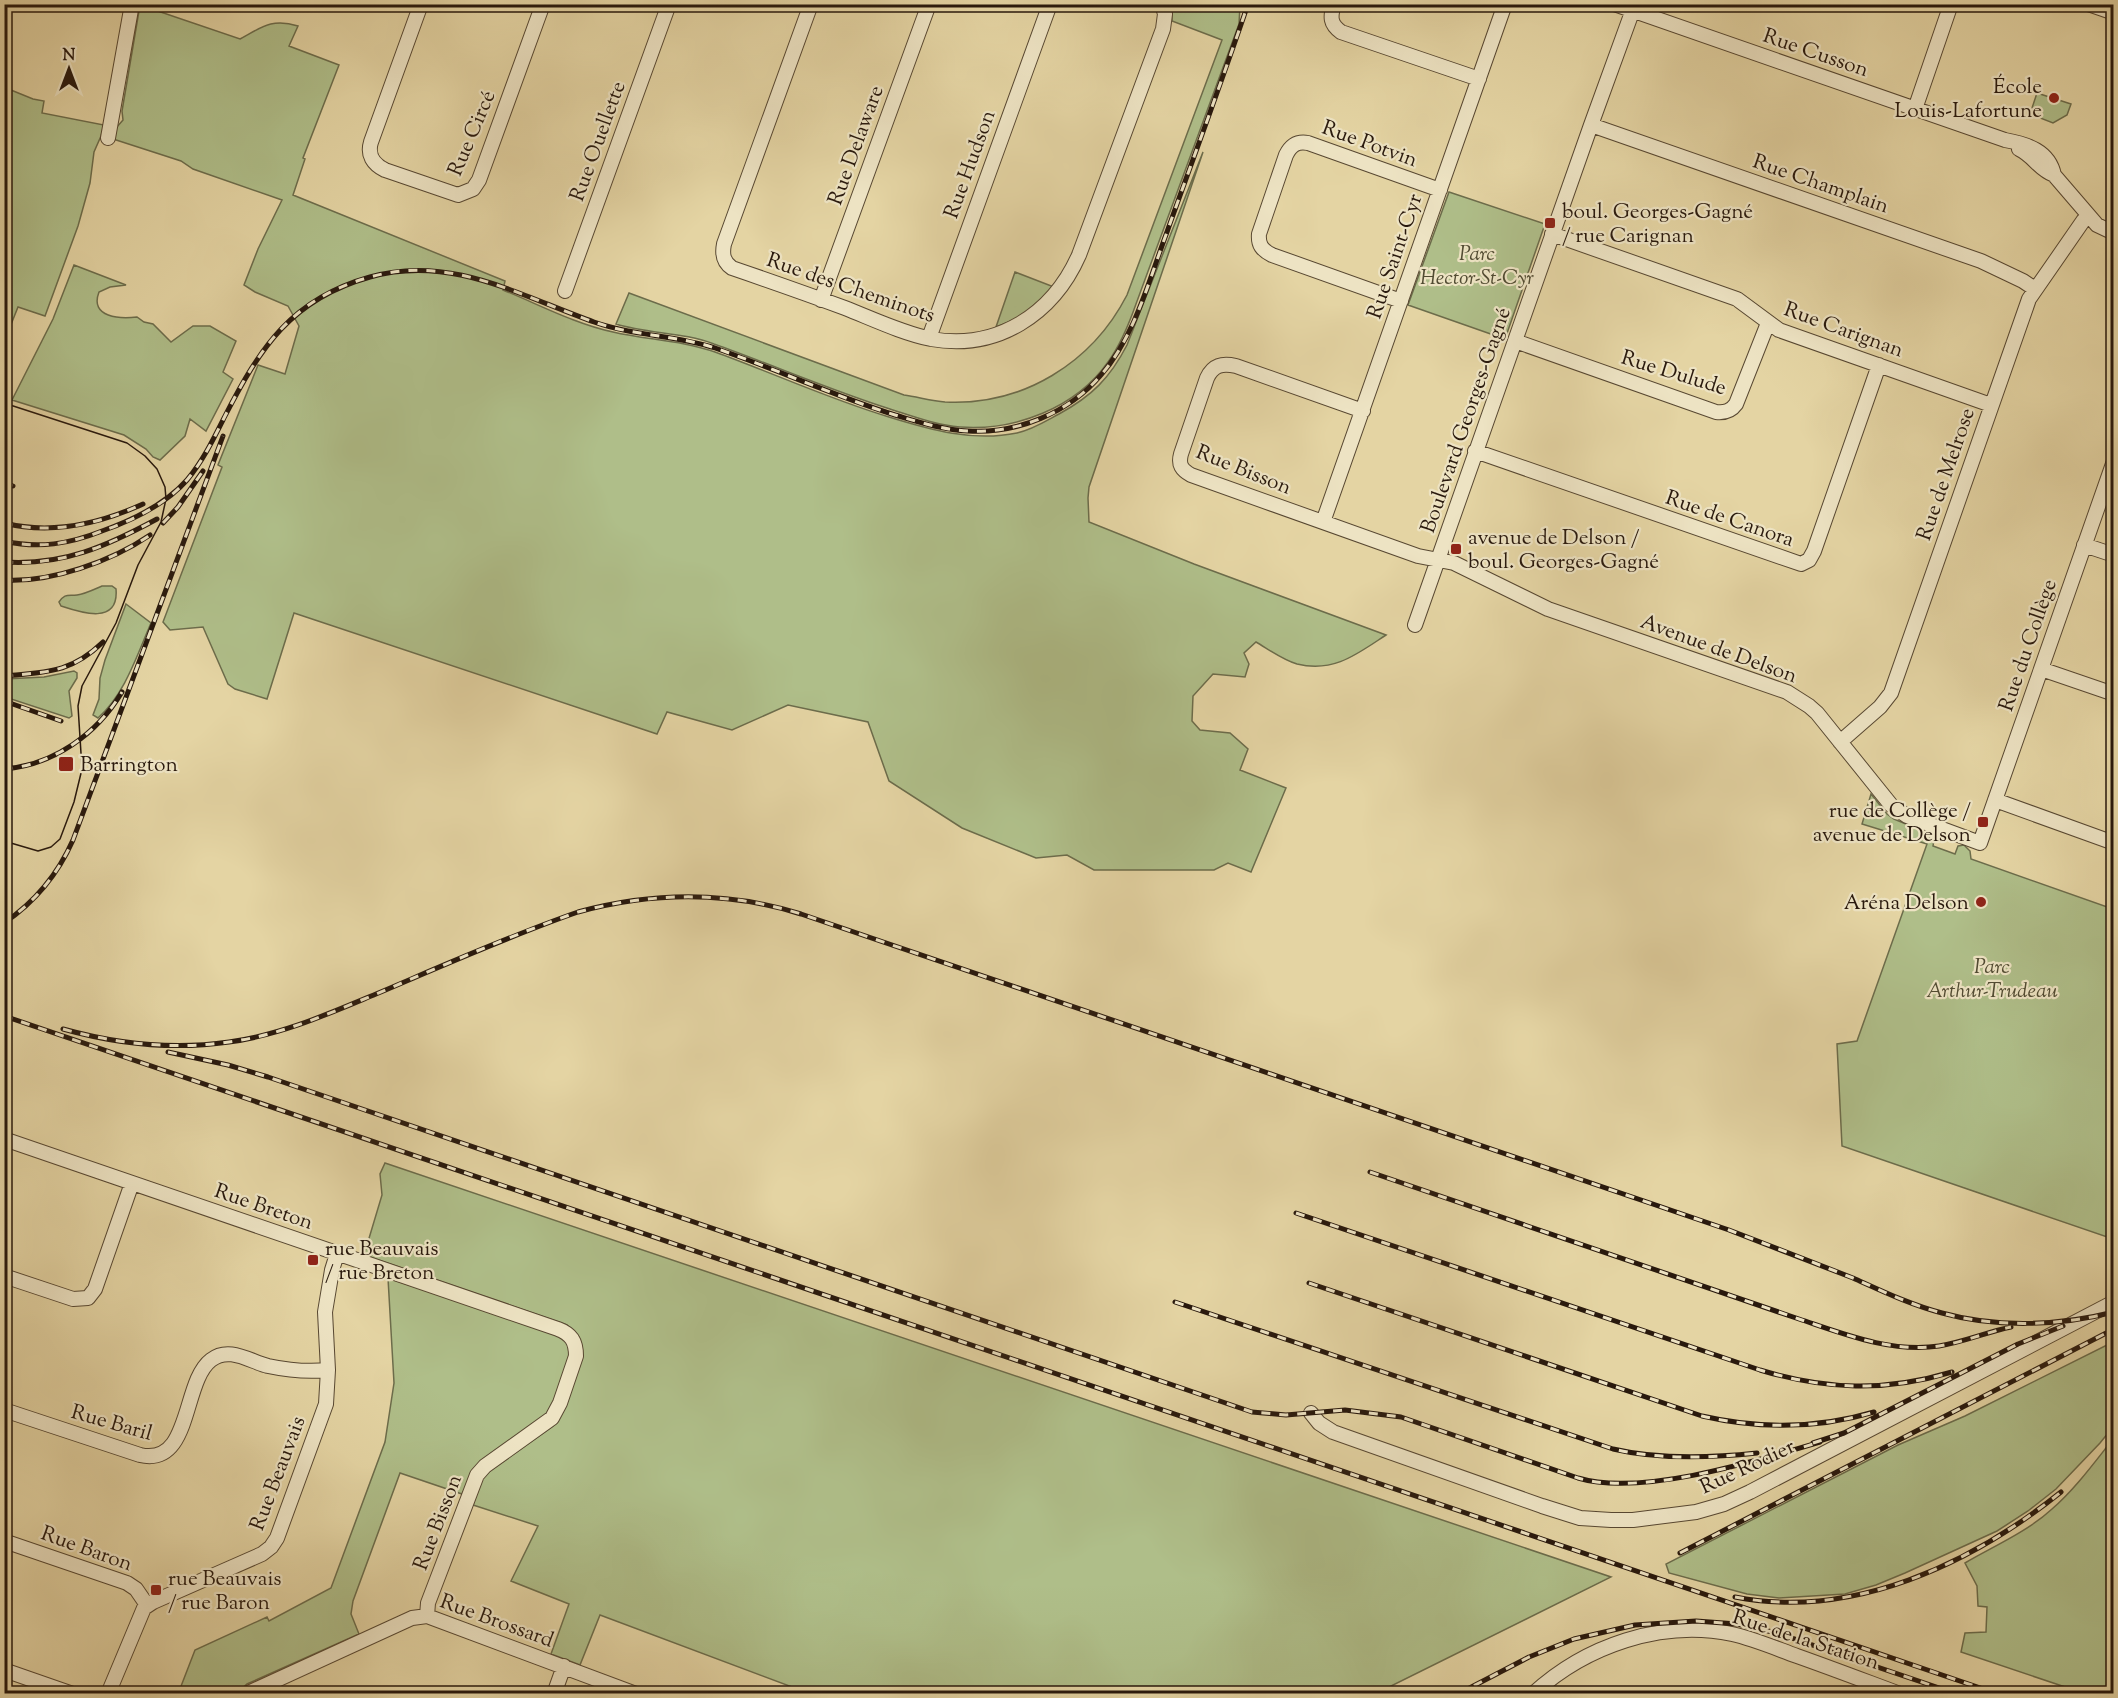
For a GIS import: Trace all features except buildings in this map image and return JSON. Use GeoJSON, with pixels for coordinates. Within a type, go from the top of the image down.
{"type":"FeatureCollection","features":[{"type":"Feature","properties":{"kind":"street"},"geometry":{"type":"LineString","coordinates":[[108,138],[132,4]]}},
{"type":"Feature","properties":{"kind":"street","name":"Rue Circé"},"geometry":{"type":"LineString","coordinates":[[420,4],[370,141],[370,153],[374,163],[385,170],[458,195],[473,189],[479,180],[543,4]]}},
{"type":"Feature","properties":{"kind":"street","name":"Rue Ouellette"},"geometry":{"type":"LineString","coordinates":[[565,291],[669,4]]}},
{"type":"Feature","properties":{"kind":"street","name":"Rue des Cheminots"},"geometry":{"type":"LineString","coordinates":[[811,4],[723,250],[726,262],[732,268],[929,338],[951,341],[975,340],[1001,333],[1034,315],[1052,299],[1064,284],[1079,255],[1163,29],[1165,14],[1162,4]]}},
{"type":"Feature","properties":{"kind":"street","name":"Rue Delaware"},"geometry":{"type":"LineString","coordinates":[[822,300],[929,4]]}},
{"type":"Feature","properties":{"kind":"street","name":"Rue Hudson"},"geometry":{"type":"LineString","coordinates":[[929,338],[1050,4]]}},
{"type":"Feature","properties":{"kind":"street"},"geometry":{"type":"LineString","coordinates":[[1334,4],[1332,23],[1341,32],[1479,79]]}},
{"type":"Feature","properties":{"kind":"street","name":"Rue Saint-Cyr"},"geometry":{"type":"LineString","coordinates":[[1323,522],[1505,4]]}},
{"type":"Feature","properties":{"kind":"street"},"geometry":{"type":"LineString","coordinates":[[1915,109],[1951,4]]}},
{"type":"Feature","properties":{"kind":"street"},"geometry":{"type":"LineString","coordinates":[[2088,4],[2114,13]]}},
{"type":"Feature","properties":{"kind":"street","name":"Rue Cusson"},"geometry":{"type":"LineString","coordinates":[[1626,9],[2005,140],[2025,144],[2038,151],[2052,165],[2054,175],[2088,216],[2100,228],[2114,233]]}},
{"type":"Feature","properties":{"kind":"street","name":"Boulevard Georges-Gagné"},"geometry":{"type":"LineString","coordinates":[[1415,625],[1591,125],[1626,9]]}},
{"type":"Feature","properties":{"kind":"street","name":"Rue Champlain"},"geometry":{"type":"LineString","coordinates":[[1591,125],[1981,261],[2035,289]]}},
{"type":"Feature","properties":{"kind":"street","name":"Rue Potvin"},"geometry":{"type":"LineString","coordinates":[[1401,301],[1272,255],[1263,249],[1260,245],[1259,234],[1286,155],[1289,149],[1299,142],[1308,143],[1440,190]]}},
{"type":"Feature","properties":{"kind":"street","name":"Rue de Melrose"},"geometry":{"type":"LineString","coordinates":[[1840,742],[1880,707],[1891,693],[1991,405],[2035,289],[2088,216]]}},
{"type":"Feature","properties":{"kind":"street","name":"Rue Carignan"},"geometry":{"type":"LineString","coordinates":[[1552,234],[1737,299],[1779,330],[1991,405]]}},
{"type":"Feature","properties":{"kind":"street","name":"Rue Dulude"},"geometry":{"type":"LineString","coordinates":[[1515,341],[1716,412],[1725,412],[1736,404],[1767,323]]}},
{"type":"Feature","properties":{"kind":"street","name":"Rue Bisson"},"geometry":{"type":"LineString","coordinates":[[1363,411],[1229,364],[1223,364],[1213,368],[1207,378],[1180,454],[1181,468],[1191,475],[1418,556],[1438,560]]}},
{"type":"Feature","properties":{"kind":"street","name":"Rue de Canora"},"geometry":{"type":"LineString","coordinates":[[1476,451],[1801,564],[1809,561],[1814,551],[1879,365]]}},
{"type":"Feature","properties":{"kind":"street","name":"Rue du Collège"},"geometry":{"type":"LineString","coordinates":[[1980,843],[2114,461]]}},
{"type":"Feature","properties":{"kind":"street"},"geometry":{"type":"LineString","coordinates":[[2084,545],[2114,555]]}},
{"type":"Feature","properties":{"kind":"street","name":"Avenue de Delson"},"geometry":{"type":"LineString","coordinates":[[1438,560],[1454,563],[1548,609],[1787,692],[1809,706],[1879,791],[1899,811],[1980,843]]}},
{"type":"Feature","properties":{"kind":"street"},"geometry":{"type":"LineString","coordinates":[[2041,669],[2114,694]]}},
{"type":"Feature","properties":{"kind":"street"},"geometry":{"type":"LineString","coordinates":[[1995,800],[2114,843]]}},
{"type":"Feature","properties":{"kind":"street","name":"Rue Breton"},"geometry":{"type":"LineString","coordinates":[[4,1139],[558,1329],[567,1333],[574,1341]]}},
{"type":"Feature","properties":{"kind":"street"},"geometry":{"type":"LineString","coordinates":[[4,1276],[73,1299],[88,1298],[95,1289],[132,1183]]}},
{"type":"Feature","properties":{"kind":"street","name":"Rue Beauvais"},"geometry":{"type":"LineString","coordinates":[[147,1605],[262,1554],[277,1538],[326,1404],[328,1371],[325,1312],[337,1254]]}},
{"type":"Feature","properties":{"kind":"street","name":"Rue Rodier"},"geometry":{"type":"LineString","coordinates":[[1311,1413],[1319,1423],[1333,1432],[1548,1509],[1580,1518],[1633,1520],[1696,1512],[1724,1504],[1750,1492],[2114,1302]]}},
{"type":"Feature","properties":{"kind":"street","name":"Rue Bisson"},"geometry":{"type":"LineString","coordinates":[[427,1616],[428,1603],[475,1478],[485,1466],[552,1418],[560,1403],[575,1360],[574,1341]]}},
{"type":"Feature","properties":{"kind":"street","name":"Rue Baril"},"geometry":{"type":"LineString","coordinates":[[4,1410],[152,1457],[163,1453],[176,1439],[201,1373],[213,1358],[233,1354],[276,1367],[328,1371]]}},
{"type":"Feature","properties":{"kind":"street","name":"Rue Baron"},"geometry":{"type":"LineString","coordinates":[[4,1541],[128,1583],[136,1589],[147,1605]]}},
{"type":"Feature","properties":{"kind":"street"},"geometry":{"type":"LineString","coordinates":[[108,1694],[141,1611],[147,1605]]}},
{"type":"Feature","properties":{"kind":"street","name":"Rue Brossard"},"geometry":{"type":"LineString","coordinates":[[246,1694],[412,1618],[427,1616],[636,1694]]}},
{"type":"Feature","properties":{"kind":"street","name":"Rue de la Station"},"geometry":{"type":"LineString","coordinates":[[1533,1694],[1564,1670],[1608,1647],[1642,1636],[1684,1630],[1742,1636],[1900,1694]]}},
{"type":"Feature","properties":{"kind":"street"},"geometry":{"type":"LineString","coordinates":[[554,1694],[564,1666]]}},
{"type":"Feature","properties":{"kind":"street"},"geometry":{"type":"LineString","coordinates":[[4,1670],[73,1694]]}},
{"type":"Feature","properties":{"kind":"green space"},"geometry":{"type":"Polygon","coordinates":[[[140,5],[240,39],[274,23],[298,26],[289,46],[339,65],[303,158],[305,159],[293,195],[505,281],[503,290],[585,324],[626,335],[702,348],[867,410],[952,433],[984,436],[1028,430],[1081,400],[1107,377],[1127,345],[1203,152],[1089,487],[1089,522],[1194,564],[1386,635],[1355,655],[1334,664],[1322,666],[1297,664],[1256,642],[1244,653],[1249,664],[1245,677],[1213,674],[1193,696],[1192,721],[1200,730],[1230,733],[1248,749],[1240,770],[1286,788],[1251,872],[1228,863],[1214,870],[1094,870],[1067,855],[1036,858],[962,828],[889,781],[868,722],[788,705],[732,730],[667,712],[657,734],[294,613],[267,699],[235,689],[228,684],[203,627],[170,630],[163,622],[222,467],[218,465],[258,365],[285,374],[299,326],[288,306],[244,285],[258,249],[282,200],[193,169],[181,161],[113,139],[116,128],[123,120],[122,111],[140,5]]]}},
{"type":"Feature","properties":{"kind":"green space"},"geometry":{"type":"Polygon","coordinates":[[[1170,5],[1240,5],[1239,24],[1124,334],[1113,355],[1095,378],[1062,404],[1023,420],[1002,425],[951,426],[868,402],[702,340],[616,324],[629,293],[904,395],[945,402],[1001,397],[1028,388],[1052,376],[1075,360],[1095,341],[1127,295],[1222,40],[1172,21],[1170,5]]]}},
{"type":"Feature","properties":{"kind":"green space"},"geometry":{"type":"Polygon","coordinates":[[[6,88],[44,101],[42,113],[104,125],[94,152],[90,183],[78,226],[45,316],[18,307],[6,337],[4,337],[4,93],[6,88]]]}},
{"type":"Feature","properties":{"kind":"green space"},"geometry":{"type":"Polygon","coordinates":[[[2037,93],[2071,104],[2067,115],[2053,123],[2030,114],[2037,93]]]}},
{"type":"Feature","properties":{"kind":"green space","name":"Parc Hector-St-Cyr"},"geometry":{"type":"Polygon","coordinates":[[[1449,192],[1545,224],[1505,339],[1408,305],[1449,192]]]}},
{"type":"Feature","properties":{"kind":"green space"},"geometry":{"type":"Polygon","coordinates":[[[74,265],[126,285],[110,287],[99,292],[98,307],[108,315],[123,318],[137,317],[153,324],[171,342],[193,326],[210,326],[236,341],[223,372],[233,379],[206,431],[190,419],[185,436],[160,460],[124,435],[12,400],[53,319],[74,265]]]}},
{"type":"Feature","properties":{"kind":"green space"},"geometry":{"type":"Polygon","coordinates":[[[1015,272],[1054,287],[1021,317],[996,327],[1015,272]]]}},
{"type":"Feature","properties":{"kind":"green space"},"geometry":{"type":"Polygon","coordinates":[[[102,586],[112,586],[116,589],[112,608],[105,612],[88,613],[61,606],[59,602],[65,596],[83,594],[102,586]]]}},
{"type":"Feature","properties":{"kind":"green space"},"geometry":{"type":"Polygon","coordinates":[[[126,604],[151,623],[123,686],[116,698],[98,718],[93,715],[99,699],[100,678],[126,604]]]}},
{"type":"Feature","properties":{"kind":"green space"},"geometry":{"type":"Polygon","coordinates":[[[74,671],[77,673],[77,678],[69,691],[72,716],[69,718],[5,697],[5,679],[44,677],[74,671]]]}},
{"type":"Feature","properties":{"kind":"green space","name":"Parc Arthur-Trudeau"},"geometry":{"type":"Polygon","coordinates":[[[1871,794],[1887,814],[1923,831],[1926,836],[1934,840],[1933,846],[1955,854],[1958,846],[1964,845],[1970,851],[1971,859],[2113,909],[2113,1239],[1842,1146],[1837,1044],[1857,1041],[1927,844],[1862,824],[1871,794]]]}},
{"type":"Feature","properties":{"kind":"green space"},"geometry":{"type":"Polygon","coordinates":[[[385,1163],[1611,1577],[1377,1693],[808,1693],[600,1615],[580,1665],[551,1654],[569,1604],[511,1581],[538,1526],[473,1505],[481,1480],[487,1473],[553,1426],[582,1357],[579,1337],[567,1325],[364,1255],[382,1195],[380,1174],[385,1163]]]}},
{"type":"Feature","properties":{"kind":"green space"},"geometry":{"type":"Polygon","coordinates":[[[388,1278],[560,1335],[567,1340],[571,1355],[551,1411],[462,1494],[400,1473],[353,1601],[351,1614],[359,1634],[247,1684],[237,1693],[178,1694],[195,1650],[267,1617],[269,1621],[331,1588],[385,1442],[394,1383],[388,1278]]]}},
{"type":"Feature","properties":{"kind":"green space"},"geometry":{"type":"Polygon","coordinates":[[[2113,1342],[2113,1427],[2056,1489],[1997,1531],[1905,1573],[1845,1594],[1779,1598],[1747,1594],[1669,1573],[1666,1564],[1898,1445],[1965,1416],[2113,1342]]]}},
{"type":"Feature","properties":{"kind":"green space"},"geometry":{"type":"Polygon","coordinates":[[[2113,1439],[2113,1693],[2083,1693],[1961,1652],[1965,1633],[1986,1632],[1987,1607],[1978,1606],[1977,1586],[1965,1563],[2021,1532],[2042,1517],[2076,1484],[2113,1439]]]}},
{"type":"Feature","properties":{"kind":"tram line"},"geometry":{"type":"LineString","coordinates":[[4,403],[127,443],[145,456],[157,469],[165,487],[166,499],[161,522],[138,565],[116,623],[82,686],[78,706],[82,769],[74,802],[60,839],[51,847],[38,851],[4,841]]}},
{"type":"Feature","properties":{"kind":"railway"},"geometry":{"type":"LineString","coordinates":[[4,541],[29,545],[66,542],[125,522],[159,504],[178,489],[198,465],[251,369],[281,329],[319,298],[343,286],[370,277],[400,271],[457,274],[485,281],[609,327],[685,340],[715,348],[872,408],[940,427],[986,431],[1023,425],[1041,418],[1074,400],[1088,388],[1113,360],[1123,343],[1147,288],[1248,4]]}},
{"type":"Feature","properties":{"kind":"railway"},"geometry":{"type":"LineString","coordinates":[[4,923],[26,906],[53,876],[73,840],[223,436]]}},
{"type":"Feature","properties":{"kind":"railway"},"geometry":{"type":"LineString","coordinates":[[163,523],[178,507],[203,471]]}},
{"type":"Feature","properties":{"kind":"railway"},"geometry":{"type":"LineString","coordinates":[[4,483],[13,486]]}},
{"type":"Feature","properties":{"kind":"railway"},"geometry":{"type":"LineString","coordinates":[[4,494],[8,495]]}},
{"type":"Feature","properties":{"kind":"railway"},"geometry":{"type":"LineString","coordinates":[[4,523],[40,528],[75,526],[109,517],[143,504]]}},
{"type":"Feature","properties":{"kind":"railway"},"geometry":{"type":"LineString","coordinates":[[4,562],[46,561],[84,552],[120,538],[157,519]]}},
{"type":"Feature","properties":{"kind":"railway"},"geometry":{"type":"LineString","coordinates":[[4,580],[22,580],[61,574],[118,553],[150,535]]}},
{"type":"Feature","properties":{"kind":"railway"},"geometry":{"type":"LineString","coordinates":[[4,676],[58,669],[80,660],[103,642]]}},
{"type":"Feature","properties":{"kind":"railway"},"geometry":{"type":"LineString","coordinates":[[4,769],[40,761],[72,745],[100,721],[122,692]]}},
{"type":"Feature","properties":{"kind":"railway"},"geometry":{"type":"LineString","coordinates":[[4,701],[61,721]]}},
{"type":"Feature","properties":{"kind":"railway"},"geometry":{"type":"LineString","coordinates":[[63,1029],[146,1044],[208,1044],[248,1039],[322,1016],[501,941],[578,912],[606,905],[662,898],[690,897],[745,901],[801,914],[1729,1230],[1930,1310],[1963,1318],[2006,1323],[2072,1320],[2114,1312]]}},
{"type":"Feature","properties":{"kind":"railway"},"geometry":{"type":"LineString","coordinates":[[4,1016],[1998,1694]]}},
{"type":"Feature","properties":{"kind":"railway"},"geometry":{"type":"LineString","coordinates":[[168,1052],[228,1065],[268,1077],[1252,1412],[1286,1415],[1345,1410],[1401,1417],[1578,1478],[1604,1483],[1665,1480],[1699,1474],[1820,1442]]}},
{"type":"Feature","properties":{"kind":"railway"},"geometry":{"type":"LineString","coordinates":[[1370,1172],[1868,1341],[1903,1347],[1939,1346],[2011,1327]]}},
{"type":"Feature","properties":{"kind":"railway"},"geometry":{"type":"LineString","coordinates":[[1296,1213],[1784,1377],[1808,1382],[1856,1386],[1903,1383],[1952,1372]]}},
{"type":"Feature","properties":{"kind":"railway"},"geometry":{"type":"LineString","coordinates":[[1309,1283],[1702,1416],[1745,1423],[1788,1425],[1831,1422],[1874,1412]]}},
{"type":"Feature","properties":{"kind":"railway"},"geometry":{"type":"LineString","coordinates":[[1175,1302],[1613,1449],[1631,1453],[1685,1457],[1757,1453]]}},
{"type":"Feature","properties":{"kind":"railway"},"geometry":{"type":"LineString","coordinates":[[1813,1443],[1844,1433],[2018,1344],[2063,1326]]}},
{"type":"Feature","properties":{"kind":"railway"},"geometry":{"type":"LineString","coordinates":[[1680,1553],[2114,1329]]}},
{"type":"Feature","properties":{"kind":"railway"},"geometry":{"type":"LineString","coordinates":[[1735,1597],[1779,1602],[1823,1600],[1866,1593],[1909,1580],[1949,1563],[1989,1542],[2061,1492]]}},
{"type":"Feature","properties":{"kind":"railway"},"geometry":{"type":"LineString","coordinates":[[1458,1694],[1529,1657],[1574,1639],[1635,1625],[1696,1621],[1737,1624],[1777,1633],[1957,1694]]}},
{"type":"Feature","properties":{"kind":"place","name":"École Louis-Lafortune"},"geometry":{"type":"Point","coordinates":[2054,98]}},
{"type":"Feature","properties":{"kind":"place","name":"boul. Georges-Gagné / rue Carignan"},"geometry":{"type":"Point","coordinates":[1550,223]}},
{"type":"Feature","properties":{"kind":"place","name":"avenue de Delson / boul. Georges-Gagné"},"geometry":{"type":"Point","coordinates":[1456,549]}},
{"type":"Feature","properties":{"kind":"place","name":"Barrington"},"geometry":{"type":"Point","coordinates":[66,764]}},
{"type":"Feature","properties":{"kind":"place","name":"rue de Collège / avenue de Delson"},"geometry":{"type":"Point","coordinates":[1983,822]}},
{"type":"Feature","properties":{"kind":"place","name":"Aréna Delson"},"geometry":{"type":"Point","coordinates":[1981,902]}},
{"type":"Feature","properties":{"kind":"place","name":"rue Beauvais / rue Breton"},"geometry":{"type":"Point","coordinates":[313,1260]}},
{"type":"Feature","properties":{"kind":"place","name":"rue Beauvais / rue Baron"},"geometry":{"type":"Point","coordinates":[156,1590]}}]}
